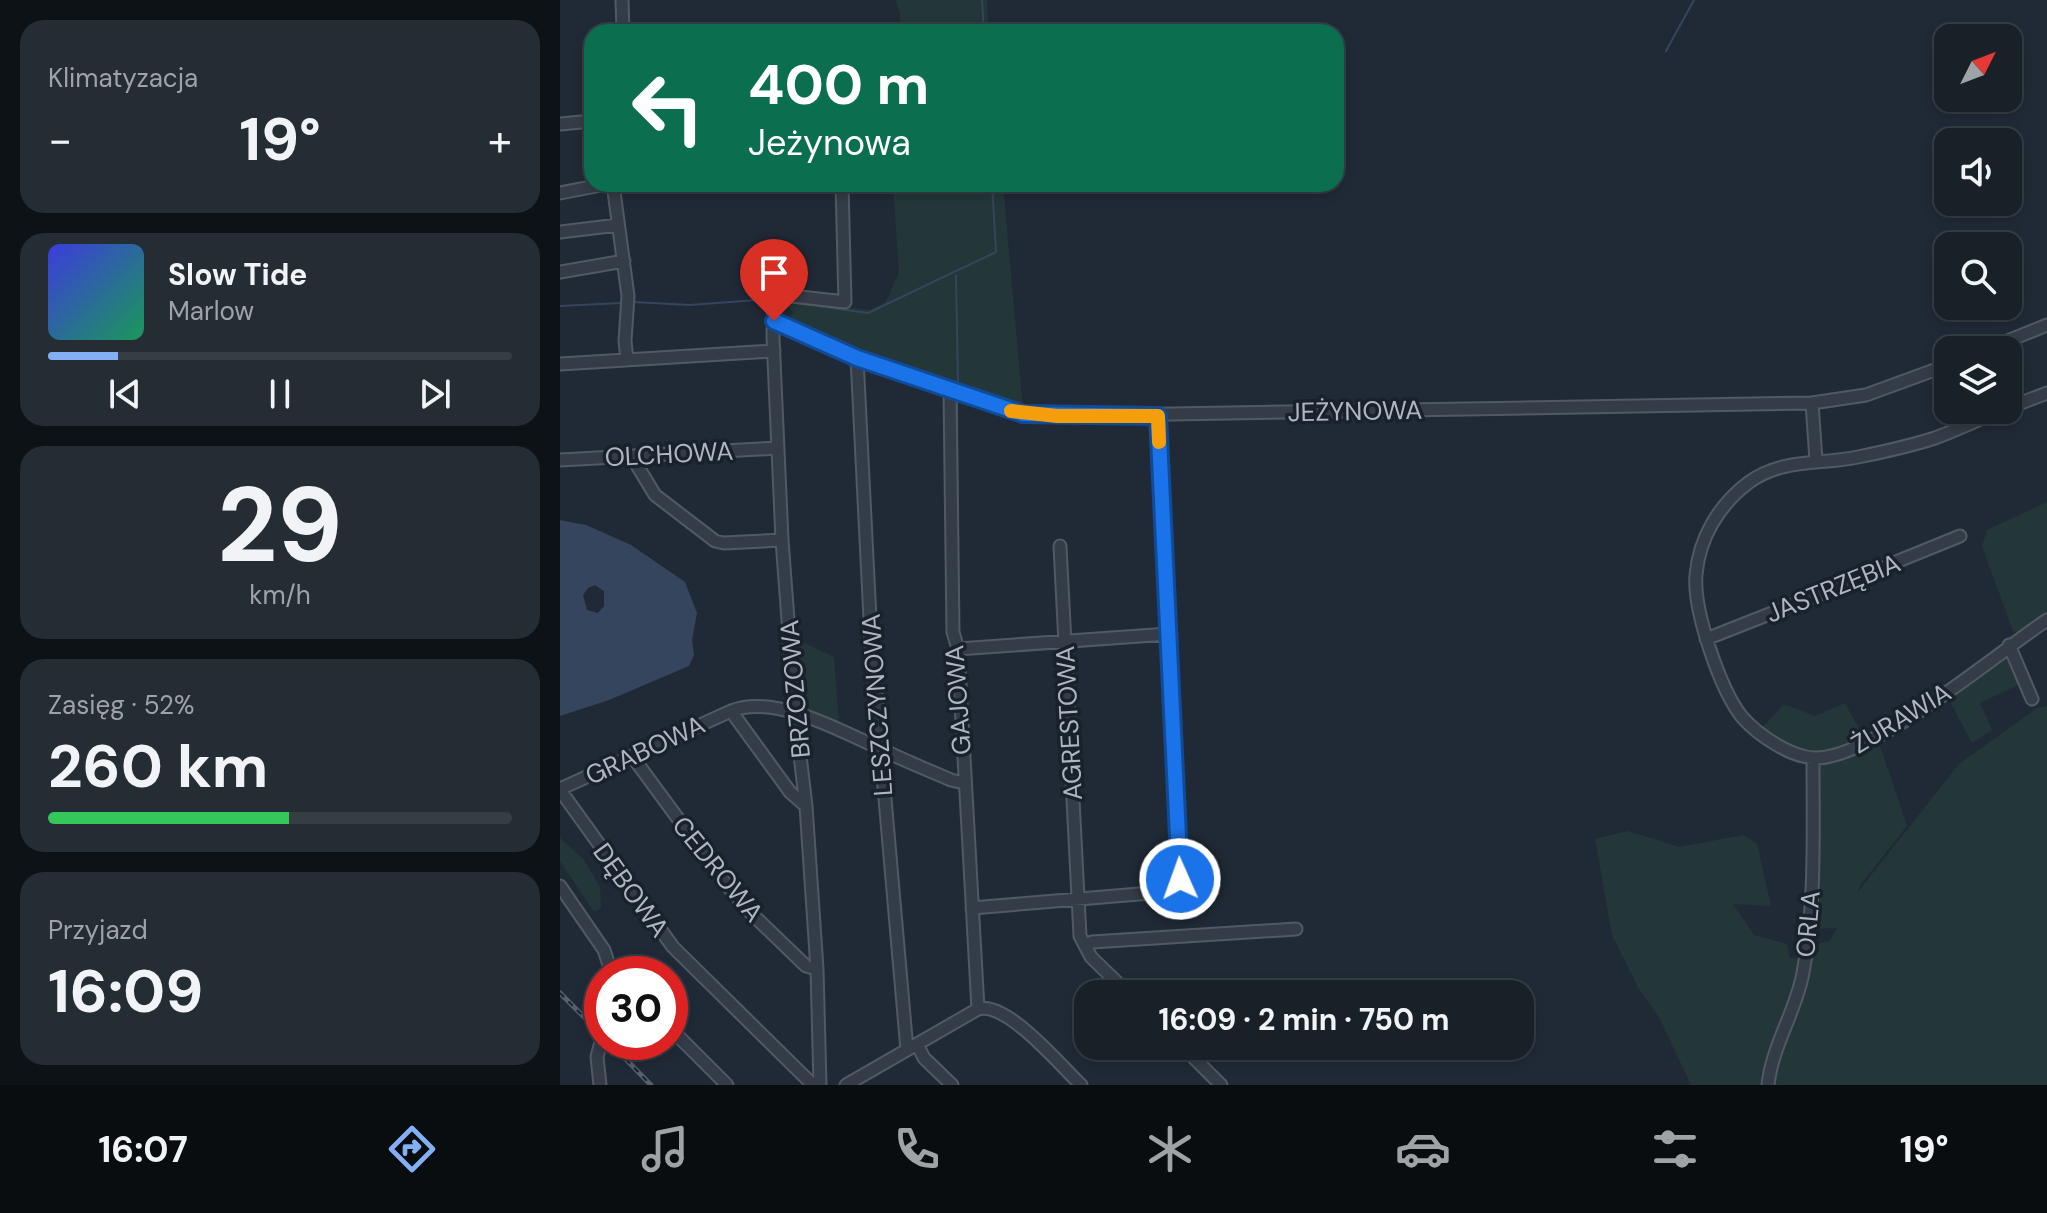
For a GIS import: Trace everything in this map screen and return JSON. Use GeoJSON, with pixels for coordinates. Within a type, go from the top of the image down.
{"type":"FeatureCollection","features":[{"type":"Feature","properties":{"kind":"street"},"geometry":{"type":"LineString","coordinates":[[622,0],[623,24]]}},
{"type":"Feature","properties":{"kind":"street"},"geometry":{"type":"LineString","coordinates":[[560,124],[584,122]]}},
{"type":"Feature","properties":{"kind":"street"},"geometry":{"type":"LineString","coordinates":[[560,193],[584,188]]}},
{"type":"Feature","properties":{"kind":"street"},"geometry":{"type":"LineString","coordinates":[[614,192],[628,296],[627,360]]}},
{"type":"Feature","properties":{"kind":"street","name":"BRZOZOWA"},"geometry":{"type":"LineString","coordinates":[[820,1085],[817,969],[806,806],[795,713],[782,540],[774,294],[845,302],[842,192]]}},
{"type":"Feature","properties":{"kind":"street"},"geometry":{"type":"LineString","coordinates":[[560,232],[618,225]]}},
{"type":"Feature","properties":{"kind":"street"},"geometry":{"type":"LineString","coordinates":[[560,272],[624,261]]}},
{"type":"Feature","properties":{"kind":"street","name":"JEŻYNOWA"},"geometry":{"type":"LineString","coordinates":[[774,321],[857,358],[1023,414],[1158,416],[1812,403],[1866,395],[1934,370]]}},
{"type":"Feature","properties":{"kind":"street"},"geometry":{"type":"LineString","coordinates":[[2020,336],[2047,325]]}},
{"type":"Feature","properties":{"kind":"street"},"geometry":{"type":"LineString","coordinates":[[560,364],[774,351]]}},
{"type":"Feature","properties":{"kind":"street","name":"LESZCZYNOWA"},"geometry":{"type":"LineString","coordinates":[[857,358],[871,639],[912,1048]]}},
{"type":"Feature","properties":{"kind":"street","name":"GAJOWA"},"geometry":{"type":"LineString","coordinates":[[950,390],[953,632],[958,649],[978,1009]]}},
{"type":"Feature","properties":{"kind":"street"},"geometry":{"type":"LineString","coordinates":[[2022,403],[2047,393]]}},
{"type":"Feature","properties":{"kind":"street"},"geometry":{"type":"LineString","coordinates":[[1812,403],[1816,460]]}},
{"type":"Feature","properties":{"kind":"street"},"geometry":{"type":"LineString","coordinates":[[972,908],[1175,891],[1178,885],[1158,416]]}},
{"type":"Feature","properties":{"kind":"street"},"geometry":{"type":"LineString","coordinates":[[1813,758],[1776,743],[1756,730],[1740,714],[1706,639],[1698,608],[1696,576],[1706,536],[1723,505],[1765,472],[1780,466],[1816,460],[1856,458],[1935,438],[1968,424]]}},
{"type":"Feature","properties":{"kind":"street","name":"OLCHOWA"},"geometry":{"type":"LineString","coordinates":[[560,460],[778,448]]}},
{"type":"Feature","properties":{"kind":"street"},"geometry":{"type":"LineString","coordinates":[[632,457],[655,495],[715,541],[782,540]]}},
{"type":"Feature","properties":{"kind":"street","name":"JASTRZĘBIA"},"geometry":{"type":"LineString","coordinates":[[1706,639],[1863,580],[1891,564],[1960,536]]}},
{"type":"Feature","properties":{"kind":"street","name":"AGRESTOWA"},"geometry":{"type":"LineString","coordinates":[[1060,546],[1080,936],[1085,946]]}},
{"type":"Feature","properties":{"kind":"street","name":"ŻURAWIA"},"geometry":{"type":"LineString","coordinates":[[1813,758],[1848,752],[1870,741],[1947,692],[2047,620]]}},
{"type":"Feature","properties":{"kind":"street"},"geometry":{"type":"LineString","coordinates":[[958,649],[1168,634]]}},
{"type":"Feature","properties":{"kind":"street"},"geometry":{"type":"LineString","coordinates":[[2009,645],[2032,699]]}},
{"type":"Feature","properties":{"kind":"street","name":"GRABOWA"},"geometry":{"type":"LineString","coordinates":[[560,790],[731,711],[752,706],[822,721],[951,780],[964,783]]}},
{"type":"Feature","properties":{"kind":"street","name":"GRABOWA"},"geometry":{"type":"LineString","coordinates":[[731,711],[790,792],[806,806]]}},
{"type":"Feature","properties":{"kind":"street","name":"CEDROWA"},"geometry":{"type":"LineString","coordinates":[[632,756],[726,884],[806,966],[817,969]]}},
{"type":"Feature","properties":{"kind":"street","name":"ORLA"},"geometry":{"type":"LineString","coordinates":[[1768,1085],[1801,983],[1805,960],[1811,897],[1813,758]]}},
{"type":"Feature","properties":{"kind":"street","name":"DĘBOWA"},"geometry":{"type":"LineString","coordinates":[[560,790],[673,947],[813,1085]]}},
{"type":"Feature","properties":{"kind":"street"},"geometry":{"type":"LineString","coordinates":[[560,886],[606,956]]}},
{"type":"Feature","properties":{"kind":"street"},"geometry":{"type":"LineString","coordinates":[[1115,980],[1091,957],[1085,946],[1092,942],[1296,929]]}},
{"type":"Feature","properties":{"kind":"street"},"geometry":{"type":"LineString","coordinates":[[846,1085],[978,1009],[988,1007],[1001,1012],[1037,1042],[1081,1085]]}},
{"type":"Feature","properties":{"kind":"street"},"geometry":{"type":"LineString","coordinates":[[688,1046],[727,1085]]}},
{"type":"Feature","properties":{"kind":"street"},"geometry":{"type":"LineString","coordinates":[[912,1048],[952,1085]]}},
{"type":"Feature","properties":{"kind":"street"},"geometry":{"type":"LineString","coordinates":[[597,1060],[600,1085]]}},
{"type":"Feature","properties":{"kind":"street"},"geometry":{"type":"LineString","coordinates":[[1196,1060],[1221,1085]]}},
{"type":"Feature","properties":{"kind":"green space"},"geometry":{"type":"Polygon","coordinates":[[[895,0],[987,0],[988,24],[900,24],[895,0]]]}},
{"type":"Feature","properties":{"kind":"green space"},"geometry":{"type":"Polygon","coordinates":[[[894,192],[1004,192],[1023,410],[857,354],[785,321],[793,313],[789,307],[780,311],[778,298],[870,310],[886,302],[899,272],[894,192]]]}},
{"type":"Feature","properties":{"kind":"green space"},"geometry":{"type":"Polygon","coordinates":[[[2047,502],[2047,615],[2021,633],[2013,631],[1982,546],[1987,530],[2047,502]]]}},
{"type":"Feature","properties":{"kind":"green space"},"geometry":{"type":"Polygon","coordinates":[[[796,639],[834,657],[839,725],[800,708],[796,639]]]}},
{"type":"Feature","properties":{"kind":"green space"},"geometry":{"type":"Polygon","coordinates":[[[2004,654],[2010,655],[2020,684],[1980,703],[1992,730],[1972,743],[1947,696],[2004,654]]]}},
{"type":"Feature","properties":{"kind":"green space"},"geometry":{"type":"Polygon","coordinates":[[[1845,703],[1866,741],[1812,750],[1788,744],[1761,729],[1784,704],[1815,716],[1845,703]]]}},
{"type":"Feature","properties":{"kind":"green space"},"geometry":{"type":"Polygon","coordinates":[[[2047,706],[2047,1085],[1691,1085],[1660,1019],[1639,989],[1612,935],[1595,839],[1628,831],[1679,847],[1744,835],[1757,844],[1771,906],[1733,904],[1754,935],[1787,944],[1790,958],[1800,959],[1806,972],[1817,944],[1830,941],[1837,928],[1812,929],[1820,764],[1859,752],[1878,740],[1907,826],[1857,893],[1959,764],[2037,708],[2047,706]]]}},
{"type":"Feature","properties":{"kind":"green space"},"geometry":{"type":"Polygon","coordinates":[[[560,838],[584,860],[600,887],[601,908],[594,912],[560,861],[560,838]]]}},
{"type":"Feature","properties":{"kind":"water"},"geometry":{"type":"Polygon","coordinates":[[[560,520],[586,525],[631,545],[685,582],[697,613],[692,640],[694,655],[689,666],[609,700],[560,716],[560,520]],[[595,585],[588,588],[583,595],[587,610],[598,613],[604,606],[604,591],[595,585]]]}},
{"type":"Feature","properties":{"kind":"waterway"},"geometry":{"type":"LineString","coordinates":[[982,0],[984,24]]}},
{"type":"Feature","properties":{"kind":"waterway"},"geometry":{"type":"LineString","coordinates":[[1666,51],[1694,0]]}},
{"type":"Feature","properties":{"kind":"waterway"},"geometry":{"type":"LineString","coordinates":[[781,301],[868,313],[996,252],[992,192]]}},
{"type":"Feature","properties":{"kind":"waterway"},"geometry":{"type":"LineString","coordinates":[[956,275],[958,386]]}},
{"type":"Feature","properties":{"kind":"waterway"},"geometry":{"type":"LineString","coordinates":[[633,302],[690,305],[769,299]]}},
{"type":"Feature","properties":{"kind":"waterway"},"geometry":{"type":"LineString","coordinates":[[560,306],[621,303]]}},
{"type":"Feature","properties":{"kind":"waterway"},"geometry":{"type":"LineString","coordinates":[[957,400],[958,584]]}},
{"type":"Feature","properties":{"kind":"railway"},"geometry":{"type":"LineString","coordinates":[[560,993],[584,1017]]}},
{"type":"Feature","properties":{"kind":"railway"},"geometry":{"type":"LineString","coordinates":[[627,1060],[651,1085]]}},
{"type":"Feature","properties":{"kind":"slow traffic"},"geometry":{"type":"LineString","coordinates":[[1011,411],[1057,416],[1158,416],[1159,442]]}},
{"type":"Feature","properties":{"kind":"route"},"geometry":{"type":"LineString","coordinates":[[774,321],[857,358],[1005,410],[1057,416],[1158,416],[1180,879]]}}]}
